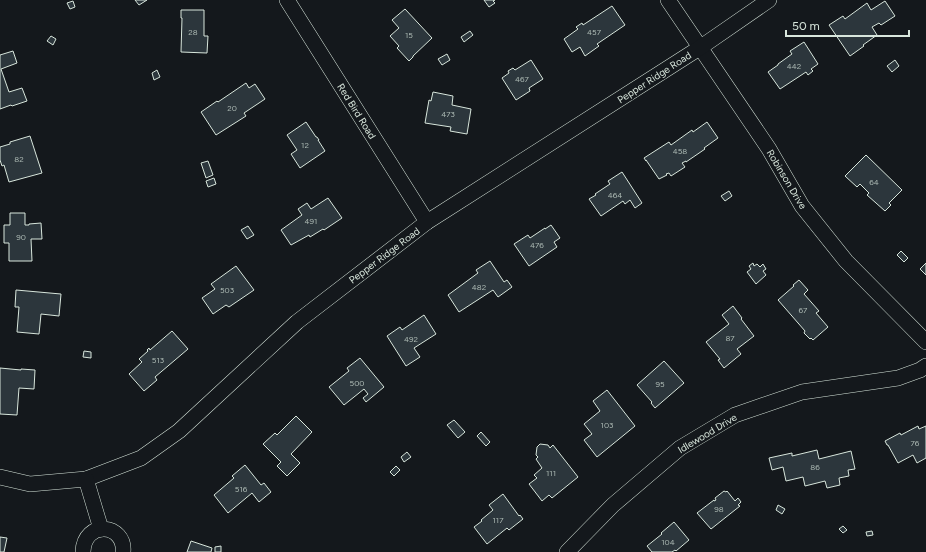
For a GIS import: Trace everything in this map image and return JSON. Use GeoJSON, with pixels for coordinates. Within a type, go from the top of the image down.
{"type":"FeatureCollection","features":[{"type":"Feature","properties":{"kind":"street","name":"Red Bird Road"},"geometry":{"type":"LineString","coordinates":[[287,0],[427,222]]}},
{"type":"Feature","properties":{"kind":"street","name":"Robinson Drive"},"geometry":{"type":"LineString","coordinates":[[668,0],[769,149],[802,206],[846,261],[926,342]]}},
{"type":"Feature","properties":{"kind":"street","name":"Pepper Ridge Road"},"geometry":{"type":"LineString","coordinates":[[0,477],[30,484],[86,479],[141,458],[179,431],[297,322],[427,222],[701,47],[769,0]]}},
{"type":"Feature","properties":{"kind":"street","name":"Idlewood Drive"},"geometry":{"type":"LineString","coordinates":[[567,552],[613,505],[680,448],[735,415],[802,392],[898,378],[920,370],[926,366]]}},
{"type":"Feature","properties":{"kind":"street"},"geometry":{"type":"LineString","coordinates":[[86,479],[101,529]]}},
{"type":"Feature","properties":{"kind":"street"},"geometry":{"type":"LineString","coordinates":[[84,552],[84,546],[89,535],[101,529],[114,532],[119,537],[122,543],[123,552]]}},
{"type":"Feature","properties":{"kind":"building"},"geometry":{"type":"Polygon","coordinates":[[[135,0],[147,0],[139,5],[135,0]]]}},
{"type":"Feature","properties":{"kind":"building"},"geometry":{"type":"Polygon","coordinates":[[[484,0],[495,0],[493,1],[495,3],[489,7],[484,0]]]}},
{"type":"Feature","properties":{"kind":"building"},"geometry":{"type":"Polygon","coordinates":[[[73,1],[75,7],[70,9],[67,3],[73,1]]]}},
{"type":"Feature","properties":{"kind":"building"},"geometry":{"type":"Polygon","coordinates":[[[885,1],[895,16],[881,25],[879,23],[872,27],[877,35],[850,56],[829,25],[843,16],[845,19],[867,3],[871,10],[885,1]]]}},
{"type":"Feature","properties":{"kind":"building"},"geometry":{"type":"Polygon","coordinates":[[[612,6],[625,25],[597,44],[599,46],[585,56],[580,47],[572,52],[564,39],[578,29],[576,27],[582,23],[583,25],[612,6]]]}},
{"type":"Feature","properties":{"kind":"building"},"geometry":{"type":"Polygon","coordinates":[[[405,9],[432,38],[409,61],[397,48],[399,46],[390,36],[399,28],[392,20],[405,9]]]}},
{"type":"Feature","properties":{"kind":"building"},"geometry":{"type":"Polygon","coordinates":[[[181,10],[204,10],[204,36],[208,36],[207,53],[181,52],[181,10]]]}},
{"type":"Feature","properties":{"kind":"building"},"geometry":{"type":"Polygon","coordinates":[[[470,31],[473,35],[464,42],[461,37],[470,31]]]}},
{"type":"Feature","properties":{"kind":"building"},"geometry":{"type":"Polygon","coordinates":[[[51,36],[56,39],[53,45],[47,41],[51,36]]]}},
{"type":"Feature","properties":{"kind":"building"},"geometry":{"type":"Polygon","coordinates":[[[804,42],[818,64],[811,69],[813,71],[808,75],[806,72],[780,89],[768,72],[792,54],[790,51],[804,42]]]}},
{"type":"Feature","properties":{"kind":"building"},"geometry":{"type":"Polygon","coordinates":[[[13,51],[17,63],[1,69],[9,92],[22,88],[27,101],[0,109],[0,55],[13,51]]]}},
{"type":"Feature","properties":{"kind":"building"},"geometry":{"type":"Polygon","coordinates":[[[447,54],[450,60],[442,65],[438,59],[447,54]]]}},
{"type":"Feature","properties":{"kind":"building"},"geometry":{"type":"Polygon","coordinates":[[[531,60],[543,79],[529,88],[530,91],[516,100],[502,78],[509,73],[508,71],[513,68],[515,70],[531,60]]]}},
{"type":"Feature","properties":{"kind":"building"},"geometry":{"type":"Polygon","coordinates":[[[895,60],[899,66],[892,72],[887,66],[895,60]]]}},
{"type":"Feature","properties":{"kind":"building"},"geometry":{"type":"Polygon","coordinates":[[[157,70],[160,77],[154,80],[152,73],[157,70]]]}},
{"type":"Feature","properties":{"kind":"building"},"geometry":{"type":"Polygon","coordinates":[[[246,83],[249,88],[255,84],[265,99],[244,113],[246,116],[216,135],[201,112],[246,83]]]}},
{"type":"Feature","properties":{"kind":"building"},"geometry":{"type":"Polygon","coordinates":[[[433,92],[453,96],[452,105],[471,109],[467,134],[450,131],[451,127],[425,123],[429,100],[431,101],[433,92]]]}},
{"type":"Feature","properties":{"kind":"building"},"geometry":{"type":"Polygon","coordinates":[[[306,122],[325,151],[300,168],[291,154],[297,150],[287,135],[306,122]]]}},
{"type":"Feature","properties":{"kind":"building"},"geometry":{"type":"Polygon","coordinates":[[[707,122],[718,138],[704,148],[705,149],[686,162],[682,163],[685,167],[671,176],[669,173],[659,179],[644,158],[669,142],[671,145],[692,130],[693,132],[707,122]]]}},
{"type":"Feature","properties":{"kind":"building"},"geometry":{"type":"Polygon","coordinates":[[[30,136],[42,173],[9,182],[4,165],[2,166],[0,160],[0,147],[10,144],[10,142],[30,136]]]}},
{"type":"Feature","properties":{"kind":"building"},"geometry":{"type":"Polygon","coordinates":[[[866,155],[902,190],[889,203],[891,205],[885,211],[867,195],[869,193],[860,184],[857,187],[845,176],[866,155]]]}},
{"type":"Feature","properties":{"kind":"building"},"geometry":{"type":"Polygon","coordinates":[[[208,161],[213,175],[206,178],[201,163],[208,161]]]}},
{"type":"Feature","properties":{"kind":"building"},"geometry":{"type":"Polygon","coordinates":[[[622,172],[642,203],[635,208],[630,200],[625,204],[623,201],[601,216],[589,199],[610,184],[608,181],[622,172]]]}},
{"type":"Feature","properties":{"kind":"building"},"geometry":{"type":"Polygon","coordinates":[[[214,178],[216,184],[208,187],[206,181],[214,178]]]}},
{"type":"Feature","properties":{"kind":"building"},"geometry":{"type":"Polygon","coordinates":[[[729,191],[732,196],[725,201],[721,196],[729,191]]]}},
{"type":"Feature","properties":{"kind":"building"},"geometry":{"type":"Polygon","coordinates":[[[328,198],[342,218],[324,230],[323,229],[310,237],[309,235],[291,245],[281,230],[302,215],[298,209],[307,203],[311,209],[328,198]]]}},
{"type":"Feature","properties":{"kind":"building"},"geometry":{"type":"Polygon","coordinates":[[[10,213],[25,213],[25,225],[41,223],[42,239],[31,239],[32,261],[9,261],[9,243],[4,243],[4,225],[10,225],[10,213]]]}},
{"type":"Feature","properties":{"kind":"building"},"geometry":{"type":"Polygon","coordinates":[[[551,225],[560,238],[554,242],[557,247],[529,266],[514,244],[528,235],[530,238],[551,225]]]}},
{"type":"Feature","properties":{"kind":"building"},"geometry":{"type":"Polygon","coordinates":[[[248,226],[254,235],[247,239],[241,230],[248,226]]]}},
{"type":"Feature","properties":{"kind":"building"},"geometry":{"type":"Polygon","coordinates":[[[901,251],[908,258],[904,262],[897,255],[901,251]]]}},
{"type":"Feature","properties":{"kind":"building"},"geometry":{"type":"Polygon","coordinates":[[[490,261],[504,282],[507,280],[512,287],[498,297],[493,290],[459,312],[448,295],[478,273],[476,270],[490,261]]]}},
{"type":"Feature","properties":{"kind":"building"},"geometry":{"type":"Polygon","coordinates":[[[753,263],[754,266],[757,264],[760,267],[763,264],[766,269],[763,271],[766,275],[756,284],[747,272],[751,269],[749,266],[753,263]]]}},
{"type":"Feature","properties":{"kind":"building"},"geometry":{"type":"Polygon","coordinates":[[[926,263],[926,275],[920,269],[926,263]]]}},
{"type":"Feature","properties":{"kind":"building"},"geometry":{"type":"Polygon","coordinates":[[[236,266],[254,290],[229,307],[226,305],[213,314],[202,298],[215,289],[211,284],[236,266]]]}},
{"type":"Feature","properties":{"kind":"building"},"geometry":{"type":"Polygon","coordinates":[[[799,280],[808,290],[804,294],[819,311],[816,313],[828,327],[813,340],[804,333],[805,331],[778,300],[799,280]]]}},
{"type":"Feature","properties":{"kind":"building"},"geometry":{"type":"Polygon","coordinates":[[[16,290],[61,294],[59,316],[41,314],[39,334],[17,332],[19,307],[15,307],[16,290]]]}},
{"type":"Feature","properties":{"kind":"building"},"geometry":{"type":"Polygon","coordinates":[[[733,306],[754,336],[737,349],[741,354],[724,368],[718,360],[720,359],[706,342],[729,324],[722,315],[733,306]]]}},
{"type":"Feature","properties":{"kind":"building"},"geometry":{"type":"Polygon","coordinates":[[[424,315],[436,334],[414,348],[420,357],[406,366],[387,336],[400,327],[402,330],[424,315]]]}},
{"type":"Feature","properties":{"kind":"building"},"geometry":{"type":"Polygon","coordinates":[[[172,331],[188,349],[155,377],[157,380],[144,391],[129,374],[142,362],[139,359],[148,351],[147,350],[149,348],[150,350],[172,331]]]}},
{"type":"Feature","properties":{"kind":"building"},"geometry":{"type":"Polygon","coordinates":[[[84,351],[91,352],[91,358],[83,357],[84,351]]]}},
{"type":"Feature","properties":{"kind":"building"},"geometry":{"type":"Polygon","coordinates":[[[360,358],[384,387],[366,402],[363,398],[368,394],[364,389],[344,405],[329,387],[349,371],[347,368],[360,358]]]}},
{"type":"Feature","properties":{"kind":"building"},"geometry":{"type":"Polygon","coordinates":[[[664,361],[684,383],[655,408],[651,403],[652,402],[637,385],[664,361]]]}},
{"type":"Feature","properties":{"kind":"building"},"geometry":{"type":"Polygon","coordinates":[[[0,368],[35,370],[34,389],[19,388],[17,415],[0,414],[0,368]]]}},
{"type":"Feature","properties":{"kind":"building"},"geometry":{"type":"Polygon","coordinates":[[[607,390],[635,426],[597,457],[584,440],[592,434],[584,424],[600,411],[593,401],[607,390]]]}},
{"type":"Feature","properties":{"kind":"building"},"geometry":{"type":"Polygon","coordinates":[[[296,416],[312,432],[291,454],[300,463],[287,476],[277,466],[281,462],[263,444],[275,433],[277,435],[296,416]]]}},
{"type":"Feature","properties":{"kind":"building"},"geometry":{"type":"Polygon","coordinates":[[[454,420],[465,432],[458,438],[447,425],[454,420]]]}},
{"type":"Feature","properties":{"kind":"building"},"geometry":{"type":"Polygon","coordinates":[[[918,426],[919,429],[926,426],[926,458],[917,463],[913,455],[898,463],[885,441],[918,426]]]}},
{"type":"Feature","properties":{"kind":"building"},"geometry":{"type":"Polygon","coordinates":[[[481,432],[490,442],[486,446],[477,436],[481,432]]]}},
{"type":"Feature","properties":{"kind":"building"},"geometry":{"type":"Polygon","coordinates":[[[540,444],[548,445],[550,448],[553,445],[578,477],[552,498],[549,495],[542,501],[529,484],[537,478],[534,475],[542,468],[536,459],[538,457],[536,455],[537,447],[540,444]]]}},
{"type":"Feature","properties":{"kind":"building"},"geometry":{"type":"Polygon","coordinates":[[[817,450],[819,459],[851,451],[855,469],[848,470],[849,476],[839,478],[840,485],[827,488],[825,481],[805,486],[803,477],[786,481],[783,467],[772,470],[769,458],[792,453],[792,456],[817,450]]]}},
{"type":"Feature","properties":{"kind":"building"},"geometry":{"type":"Polygon","coordinates":[[[407,452],[411,457],[404,462],[401,457],[407,452]]]}},
{"type":"Feature","properties":{"kind":"building"},"geometry":{"type":"Polygon","coordinates":[[[245,465],[261,485],[264,483],[271,492],[259,502],[252,493],[228,513],[214,495],[234,478],[232,476],[245,465]]]}},
{"type":"Feature","properties":{"kind":"building"},"geometry":{"type":"Polygon","coordinates":[[[396,466],[400,470],[394,476],[390,472],[396,466]]]}},
{"type":"Feature","properties":{"kind":"building"},"geometry":{"type":"Polygon","coordinates":[[[724,491],[727,491],[735,501],[738,498],[741,502],[738,505],[740,506],[711,529],[697,513],[716,500],[715,498],[724,491]]]}},
{"type":"Feature","properties":{"kind":"building"},"geometry":{"type":"Polygon","coordinates":[[[503,494],[519,516],[520,515],[523,519],[509,530],[507,528],[487,544],[474,527],[493,510],[489,505],[503,494]]]}},
{"type":"Feature","properties":{"kind":"building"},"geometry":{"type":"Polygon","coordinates":[[[778,505],[785,509],[782,514],[776,510],[778,505]]]}},
{"type":"Feature","properties":{"kind":"building"},"geometry":{"type":"Polygon","coordinates":[[[674,522],[689,540],[676,551],[652,552],[647,546],[674,522]]]}},
{"type":"Feature","properties":{"kind":"building"},"geometry":{"type":"Polygon","coordinates":[[[843,526],[847,530],[843,533],[839,529],[843,526]]]}},
{"type":"Feature","properties":{"kind":"building"},"geometry":{"type":"Polygon","coordinates":[[[872,531],[873,535],[867,536],[866,532],[872,531]]]}},
{"type":"Feature","properties":{"kind":"building"},"geometry":{"type":"Polygon","coordinates":[[[0,537],[7,538],[4,552],[0,552],[0,537]]]}},
{"type":"Feature","properties":{"kind":"building"},"geometry":{"type":"Polygon","coordinates":[[[191,541],[212,548],[211,552],[187,552],[191,541]]]}},
{"type":"Feature","properties":{"kind":"building"},"geometry":{"type":"Polygon","coordinates":[[[221,546],[221,552],[215,552],[215,547],[221,546]]]}}]}
